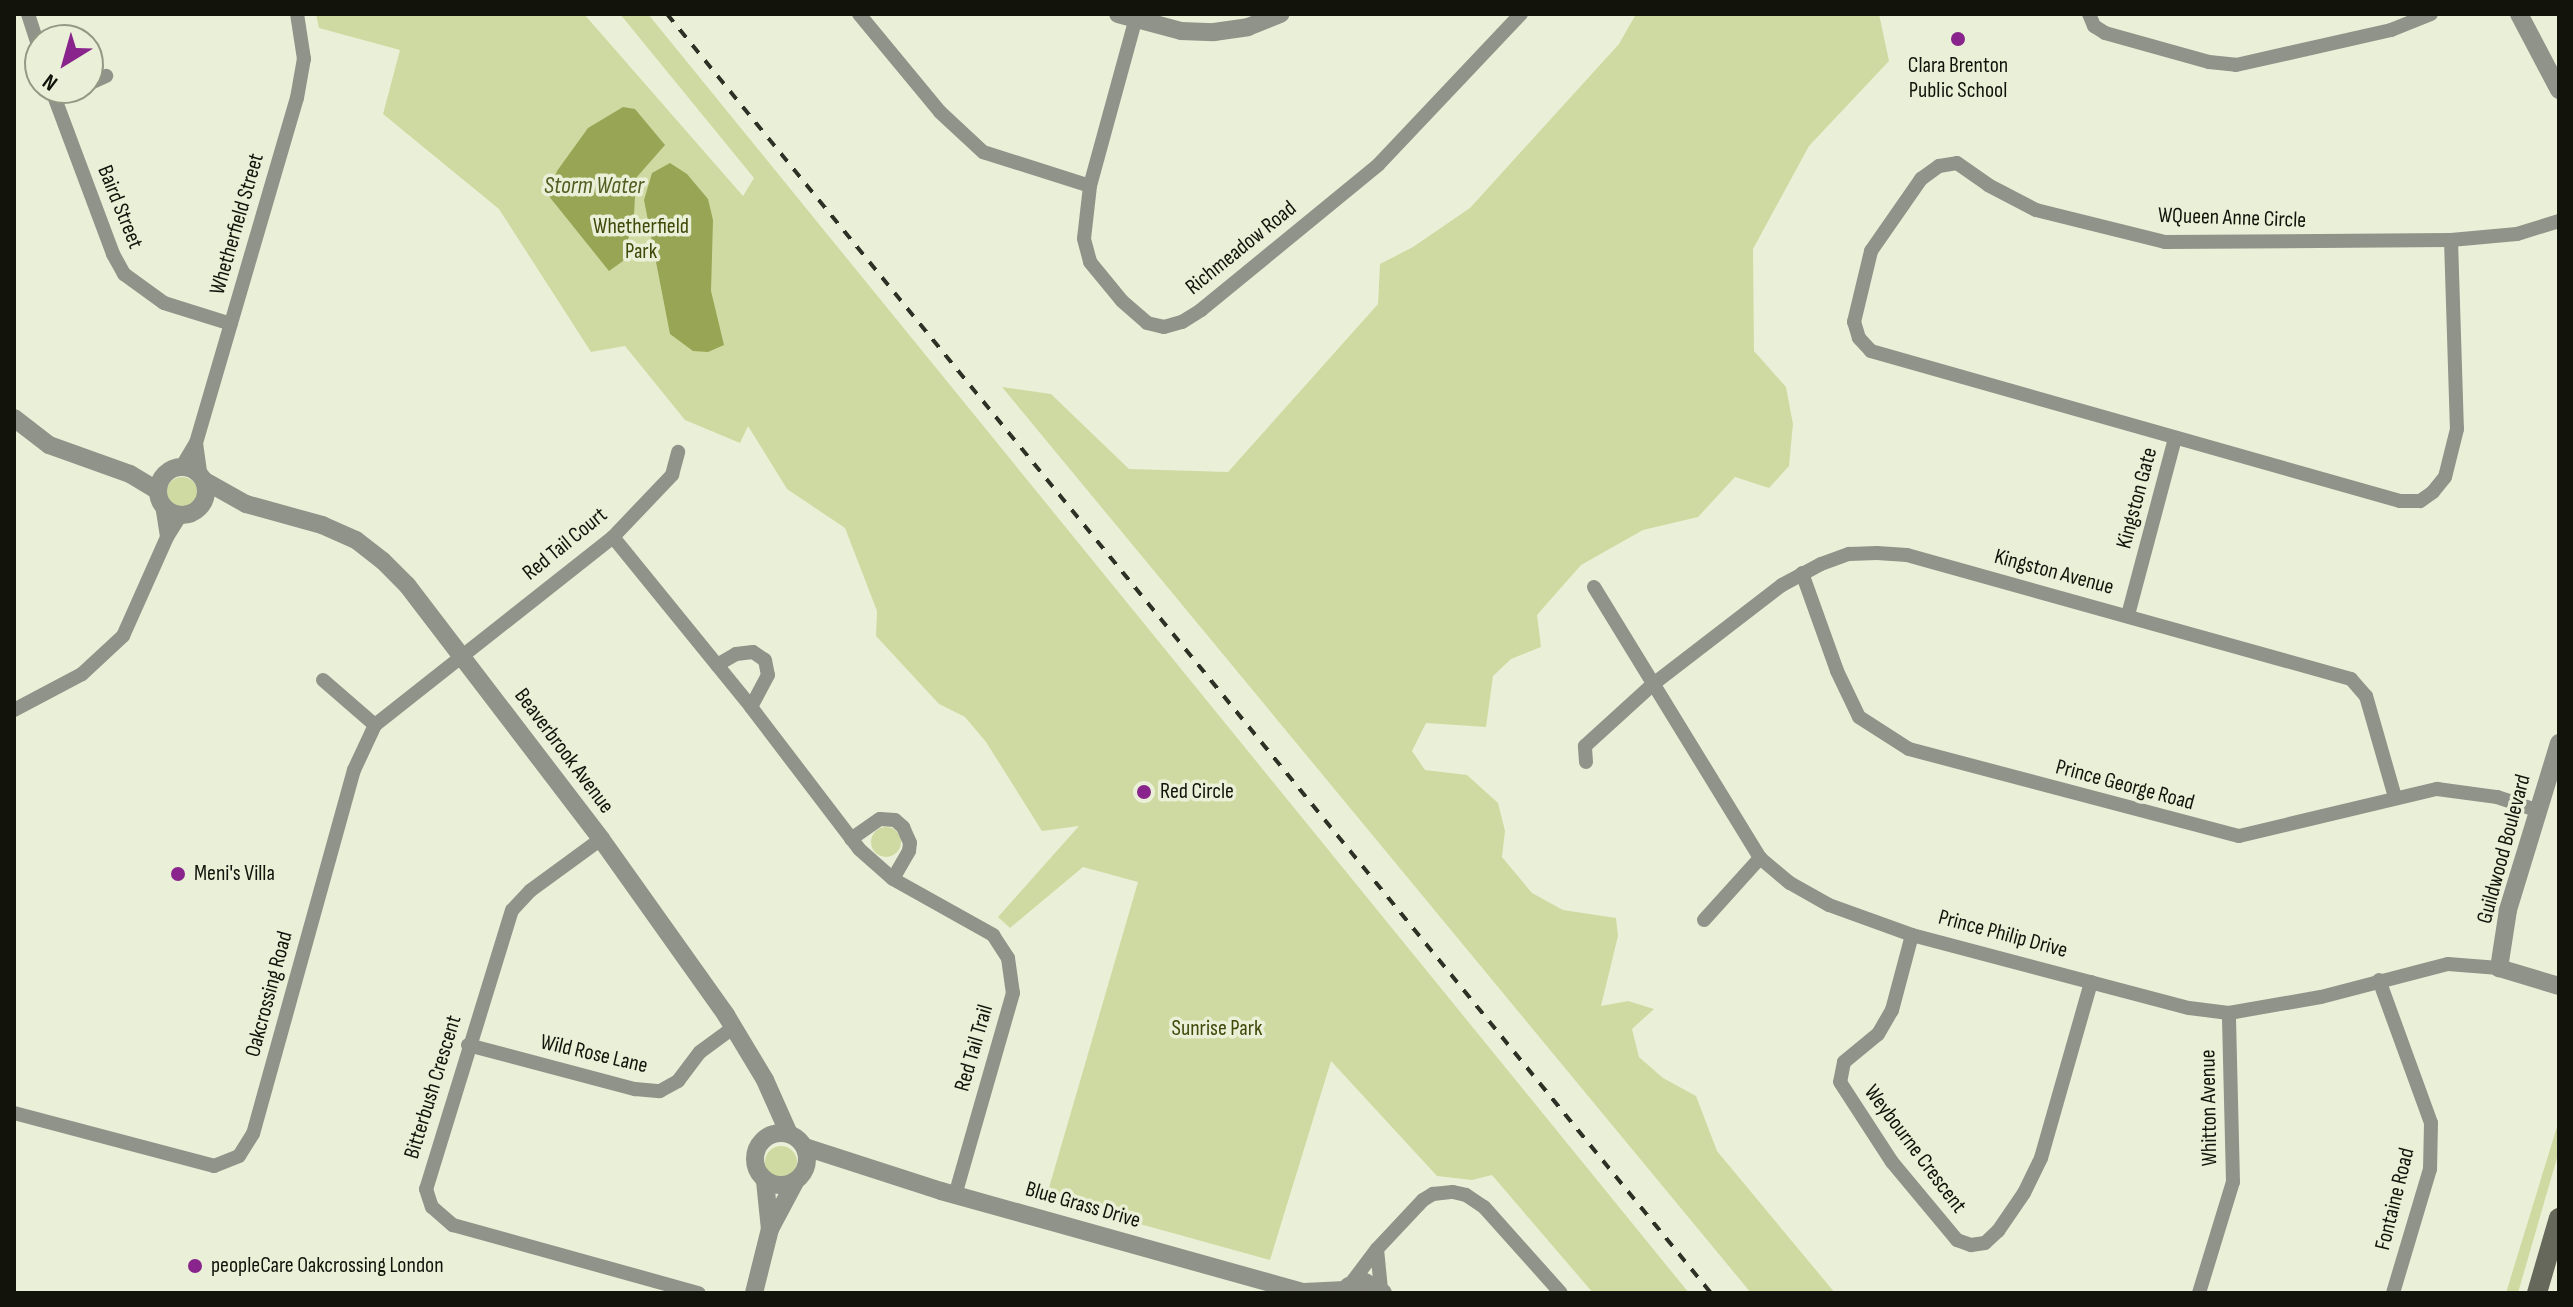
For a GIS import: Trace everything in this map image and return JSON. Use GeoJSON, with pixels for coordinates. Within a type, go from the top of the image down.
{"type":"FeatureCollection","features":[{"type":"Feature","properties":{"kind":"main road"},"geometry":{"type":"LineString","coordinates":[[2537,1293],[2559,1218]]}},
{"type":"Feature","properties":{"kind":"street","name":"Whetherfield Street"},"geometry":{"type":"LineString","coordinates":[[196,473],[196,443],[297,98],[304,59],[297,14]]}},
{"type":"Feature","properties":{"kind":"street"},"geometry":{"type":"LineString","coordinates":[[859,14],[940,112],[983,152],[1090,186]]}},
{"type":"Feature","properties":{"kind":"street"},"geometry":{"type":"LineString","coordinates":[[1130,16],[1181,31],[1214,32],[1248,27],[1280,14]]}},
{"type":"Feature","properties":{"kind":"street","name":"Richmeadow Road"},"geometry":{"type":"LineString","coordinates":[[1130,16],[1090,186],[1084,239],[1090,262],[1147,323],[1164,327],[1182,322],[1378,165],[1521,14]]}},
{"type":"Feature","properties":{"kind":"street"},"geometry":{"type":"LineString","coordinates":[[2089,14],[2094,26],[2116,37],[2209,62],[2236,65],[2391,30],[2431,14]]}},
{"type":"Feature","properties":{"kind":"street"},"geometry":{"type":"LineString","coordinates":[[2519,14],[2558,87]]}},
{"type":"Feature","properties":{"kind":"street","name":"Baird Street"},"geometry":{"type":"LineString","coordinates":[[57,104],[113,254],[124,274],[164,303],[231,324]]}},
{"type":"Feature","properties":{"kind":"street","name":"WQueen Anne Circle"},"geometry":{"type":"LineString","coordinates":[[1957,163],[1988,185],[2036,210],[2165,242],[2451,240],[2457,429],[2445,477],[2433,492],[2420,501],[2400,501],[2175,438],[1888,359],[1871,351],[1859,338],[1854,322],[1871,251],[1921,179],[1939,166],[1957,163]]}},
{"type":"Feature","properties":{"kind":"street"},"geometry":{"type":"LineString","coordinates":[[2451,240],[2517,234],[2559,221]]}},
{"type":"Feature","properties":{"kind":"street"},"geometry":{"type":"LineString","coordinates":[[14,418],[49,445],[130,474],[161,490],[189,512]]}},
{"type":"Feature","properties":{"kind":"street","name":"Kingston Gate"},"geometry":{"type":"LineString","coordinates":[[2128,615],[2175,438]]}},
{"type":"Feature","properties":{"kind":"street","name":"Red Tail Court"},"geometry":{"type":"LineString","coordinates":[[461,655],[613,537],[672,475],[678,452]]}},
{"type":"Feature","properties":{"kind":"street"},"geometry":{"type":"LineString","coordinates":[[14,710],[82,674],[123,636],[167,537],[189,512],[204,501],[196,473],[161,490]]}},
{"type":"Feature","properties":{"kind":"street","name":"Beaverbrook Avenue"},"geometry":{"type":"LineString","coordinates":[[196,473],[246,504],[322,525],[356,540],[407,585],[601,839],[734,1027],[765,1080],[789,1134]]}},
{"type":"Feature","properties":{"kind":"street"},"geometry":{"type":"LineString","coordinates":[[161,490],[167,537]]}},
{"type":"Feature","properties":{"kind":"street","name":"Beaverbrook Avenue"},"geometry":{"type":"LineString","coordinates":[[189,512],[246,504]]}},
{"type":"Feature","properties":{"kind":"street","name":"Red Tail Trail"},"geometry":{"type":"LineString","coordinates":[[613,537],[751,707],[851,839],[893,879],[993,935],[1008,958],[1013,993],[955,1195]]}},
{"type":"Feature","properties":{"kind":"street","name":"Kingston Avenue"},"geometry":{"type":"LineString","coordinates":[[1586,762],[1585,746],[1652,685],[1802,573],[1849,554],[1907,555],[2351,679],[2366,696],[2395,797]]}},
{"type":"Feature","properties":{"kind":"street","name":"Prince George Road"},"geometry":{"type":"LineString","coordinates":[[1802,573],[1837,671],[1859,717],[1909,749],[2239,836],[2437,789],[2462,789],[2539,811]]}},
{"type":"Feature","properties":{"kind":"street","name":"Prince Philip Drive"},"geometry":{"type":"LineString","coordinates":[[1594,587],[1760,858],[1790,883],[1829,905],[1912,935],[2189,1008],[2229,1013],[2321,997],[2448,964],[2499,968],[2559,986]]}},
{"type":"Feature","properties":{"kind":"street"},"geometry":{"type":"LineString","coordinates":[[717,665],[736,654],[753,652],[765,660],[768,675],[751,707]]}},
{"type":"Feature","properties":{"kind":"street","name":"Oakcrossing Road"},"geometry":{"type":"LineString","coordinates":[[14,1113],[214,1166],[239,1156],[253,1134],[354,770],[375,725],[461,655]]}},
{"type":"Feature","properties":{"kind":"street"},"geometry":{"type":"LineString","coordinates":[[323,680],[375,725]]}},
{"type":"Feature","properties":{"kind":"street","name":"Guildwood Boulevard"},"geometry":{"type":"LineString","coordinates":[[2499,968],[2508,910],[2559,743]]}},
{"type":"Feature","properties":{"kind":"street"},"geometry":{"type":"LineString","coordinates":[[851,839],[880,819],[895,820],[903,827],[908,835],[909,851],[893,879]]}},
{"type":"Feature","properties":{"kind":"street","name":"Bitterbush Crescent"},"geometry":{"type":"LineString","coordinates":[[601,839],[530,891],[512,910],[426,1189],[432,1207],[453,1225],[699,1293]]}},
{"type":"Feature","properties":{"kind":"street"},"geometry":{"type":"LineString","coordinates":[[1704,920],[1760,858]]}},
{"type":"Feature","properties":{"kind":"street","name":"Weybourne Crescent"},"geometry":{"type":"LineString","coordinates":[[1912,935],[1892,1010],[1878,1034],[1844,1062],[1840,1082],[1892,1162],[1957,1240],[1971,1245],[1985,1243],[1998,1231],[2024,1193],[2041,1158],[2091,982]]}},
{"type":"Feature","properties":{"kind":"street","name":"Fontaine Road"},"geometry":{"type":"LineString","coordinates":[[2379,980],[2431,1123],[2430,1169],[2393,1293]]}},
{"type":"Feature","properties":{"kind":"street","name":"Whitton Avenue"},"geometry":{"type":"LineString","coordinates":[[2199,1293],[2233,1182],[2229,1013]]}},
{"type":"Feature","properties":{"kind":"street","name":"Wild Rose Lane"},"geometry":{"type":"LineString","coordinates":[[468,1045],[635,1089],[660,1091],[678,1081],[700,1052],[734,1027]]}},
{"type":"Feature","properties":{"kind":"street"},"geometry":{"type":"LineString","coordinates":[[774,1106],[766,1138],[755,1154],[758,1173],[765,1181],[775,1185],[849,1163]]}},
{"type":"Feature","properties":{"kind":"street"},"geometry":{"type":"LineString","coordinates":[[754,1293],[770,1229],[807,1166],[805,1147],[789,1134],[777,1133],[766,1138]]}},
{"type":"Feature","properties":{"kind":"street","name":"Blue Grass Drive"},"geometry":{"type":"LineString","coordinates":[[805,1147],[955,1195],[1305,1293],[1345,1290],[1365,1282],[1382,1291]]}},
{"type":"Feature","properties":{"kind":"street"},"geometry":{"type":"LineString","coordinates":[[765,1181],[770,1229]]}},
{"type":"Feature","properties":{"kind":"street"},"geometry":{"type":"LineString","coordinates":[[1345,1290],[1377,1249],[1423,1200],[1442,1192],[1466,1195],[1493,1215],[1561,1293]]}},
{"type":"Feature","properties":{"kind":"street"},"geometry":{"type":"LineString","coordinates":[[1377,1249],[1382,1291]]}},
{"type":"Feature","properties":{"kind":"green space"},"geometry":{"type":"Polygon","coordinates":[[[316,14],[584,14],[743,196],[754,178],[620,14],[648,14],[1689,1293],[1593,1293],[1492,1175],[1472,1180],[1437,1176],[1331,1061],[1270,1260],[1046,1198],[1138,882],[1083,867],[1010,928],[998,917],[1079,826],[1042,831],[986,742],[965,717],[939,704],[876,636],[877,611],[845,528],[787,489],[748,426],[740,443],[685,420],[625,346],[591,352],[499,209],[383,114],[400,50],[319,28],[316,14]]]}},
{"type":"Feature","properties":{"kind":"green space"},"geometry":{"type":"Polygon","coordinates":[[[1636,14],[1879,14],[1889,61],[1809,146],[1753,249],[1754,351],[1786,387],[1793,424],[1789,466],[1769,488],[1735,477],[1698,517],[1643,530],[1581,565],[1537,615],[1541,647],[1511,659],[1493,676],[1486,727],[1426,723],[1412,751],[1425,770],[1467,775],[1498,803],[1505,831],[1502,857],[1532,893],[1563,910],[1616,918],[1618,936],[1601,1006],[1628,1001],[1654,1009],[1632,1029],[1639,1057],[1663,1078],[1696,1096],[1717,1151],[1835,1293],[1751,1293],[1002,387],[1051,394],[1129,469],[1228,472],[1378,304],[1380,264],[1413,247],[1470,208],[1619,44],[1636,14]]]}},
{"type":"Feature","properties":{"kind":"green space"},"geometry":{"type":"Polygon","coordinates":[[[182,477],[193,482],[198,493],[193,504],[182,509],[171,504],[166,493],[171,482],[182,477]]]}},
{"type":"Feature","properties":{"kind":"green space"},"geometry":{"type":"Polygon","coordinates":[[[886,827],[897,831],[901,842],[897,853],[886,857],[875,853],[871,842],[875,831],[886,827]]]}},
{"type":"Feature","properties":{"kind":"green space"},"geometry":{"type":"Polygon","coordinates":[[[2559,1120],[2559,1151],[2518,1293],[2506,1293],[2559,1120]]]}},
{"type":"Feature","properties":{"kind":"green space"},"geometry":{"type":"Polygon","coordinates":[[[781,1146],[792,1151],[797,1162],[792,1173],[781,1178],[770,1173],[765,1162],[770,1151],[781,1146]]]}},
{"type":"Feature","properties":{"kind":"water","name":"Storm Water"},"geometry":{"type":"Polygon","coordinates":[[[623,107],[635,109],[665,145],[636,178],[634,215],[623,261],[609,271],[548,195],[557,171],[588,128],[623,107]]]}},
{"type":"Feature","properties":{"kind":"water","name":"Storm Water"},"geometry":{"type":"Polygon","coordinates":[[[670,163],[687,174],[708,199],[713,220],[711,291],[724,345],[708,352],[693,351],[670,334],[644,200],[652,173],[670,163]]]}},
{"type":"Feature","properties":{"kind":"railway"},"geometry":{"type":"LineString","coordinates":[[667,14],[1711,1293]]}},
{"type":"Feature","properties":{"kind":"place","name":"Clara Brenton Public School"},"geometry":{"type":"Point","coordinates":[1958,39]}},
{"type":"Feature","properties":{"kind":"place","name":"Red Circle"},"geometry":{"type":"Point","coordinates":[1144,792]}},
{"type":"Feature","properties":{"kind":"place","name":"Meni's Villa"},"geometry":{"type":"Point","coordinates":[178,874]}},
{"type":"Feature","properties":{"kind":"place","name":"peopleCare Oakcrossing London"},"geometry":{"type":"Point","coordinates":[195,1266]}},
{"type":"Feature","properties":{"kind":"park label","name":"Whetherfield Park"},"geometry":{"type":"Point","coordinates":[641,238]}},
{"type":"Feature","properties":{"kind":"park label","name":"Sunrise Park"},"geometry":{"type":"Point","coordinates":[1217,1029]}}]}
